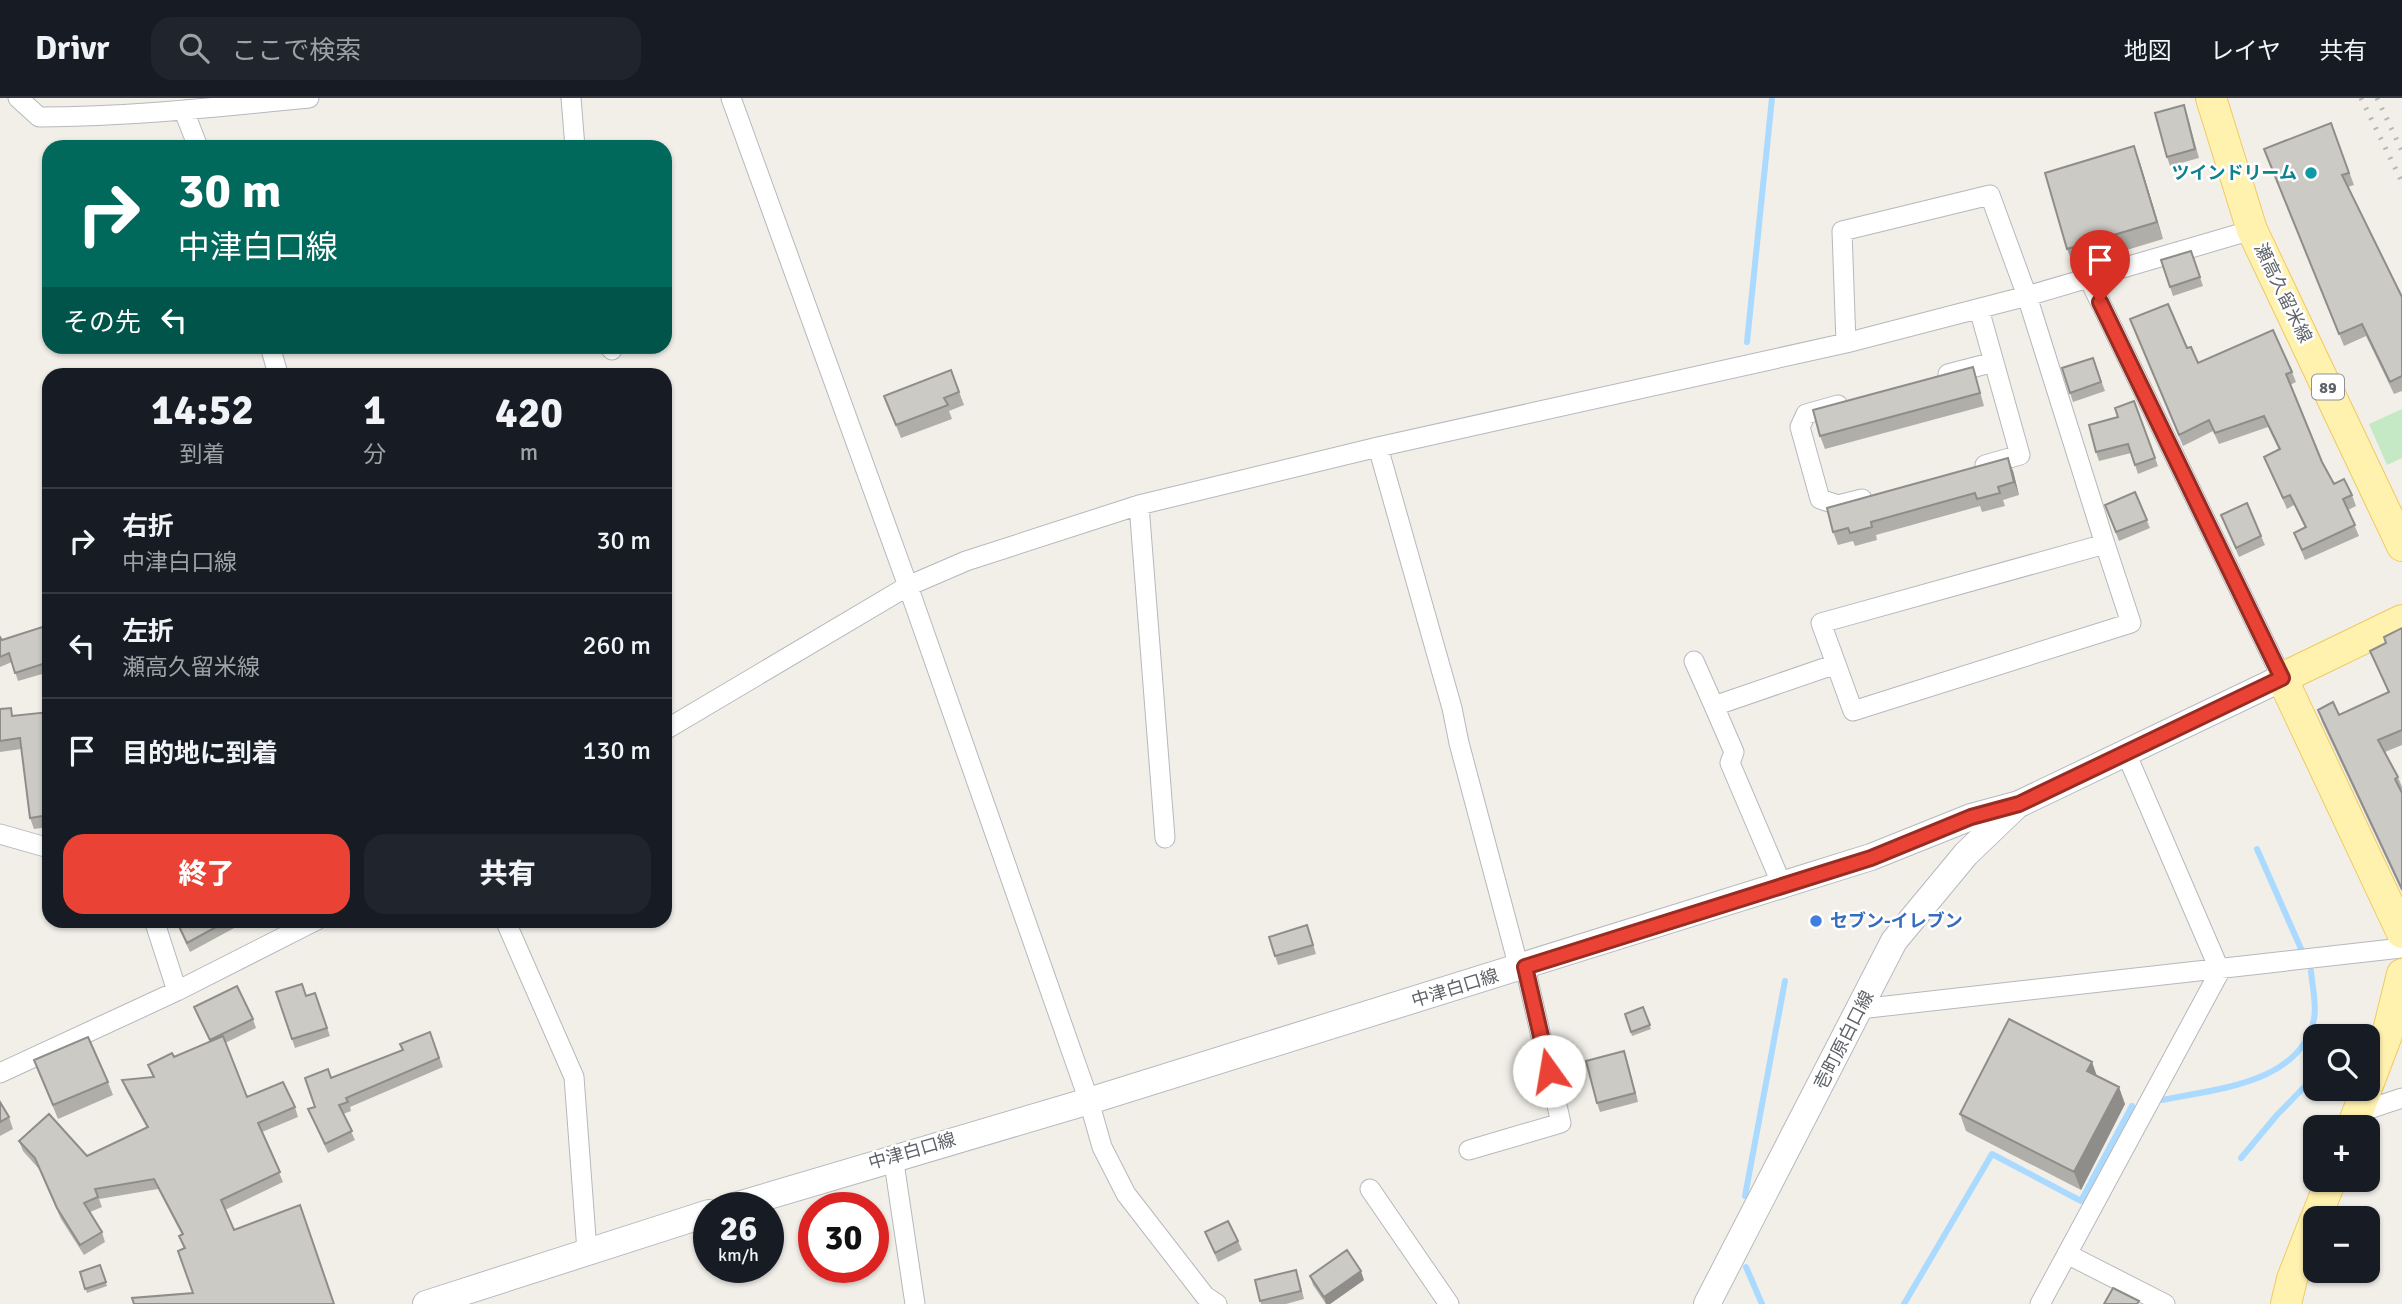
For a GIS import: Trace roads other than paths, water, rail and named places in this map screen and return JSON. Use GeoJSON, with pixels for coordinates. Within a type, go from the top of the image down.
{"type":"FeatureCollection","features":[{"type":"Feature","properties":{"kind":"main road","name":"瀬高久留米線"},"geometry":{"type":"LineString","coordinates":[[2211,98],[2252,230],[2402,546]]}},
{"type":"Feature","properties":{"kind":"main road"},"geometry":{"type":"LineString","coordinates":[[2402,620],[2282,678],[2402,933]]}},
{"type":"Feature","properties":{"kind":"main road","name":"中津白口線"},"geometry":{"type":"LineString","coordinates":[[779,1192],[893,1156],[1089,1101],[1871,858],[2019,804],[2282,678]]}},
{"type":"Feature","properties":{"kind":"main road","name":"壱町原白口線"},"geometry":{"type":"LineString","coordinates":[[1707,1304],[1894,942],[1950,872],[2019,804]]}},
{"type":"Feature","properties":{"kind":"main road"},"geometry":{"type":"LineString","coordinates":[[1928,835],[1950,872]]}},
{"type":"Feature","properties":{"kind":"main road"},"geometry":{"type":"LineString","coordinates":[[2361,1104],[2387,1035],[2402,974]]}},
{"type":"Feature","properties":{"kind":"main road"},"geometry":{"type":"LineString","coordinates":[[426,1304],[693,1218]]}},
{"type":"Feature","properties":{"kind":"main road"},"geometry":{"type":"LineString","coordinates":[[2286,1304],[2303,1252]]}},
{"type":"Feature","properties":{"kind":"street"},"geometry":{"type":"LineString","coordinates":[[18,98],[39,117],[184,111],[309,98]]}},
{"type":"Feature","properties":{"kind":"street"},"geometry":{"type":"LineString","coordinates":[[571,98],[574,140]]}},
{"type":"Feature","properties":{"kind":"street"},"geometry":{"type":"LineString","coordinates":[[731,98],[908,586],[1089,1101],[1102,1147],[1126,1194],[1205,1296],[1216,1304]]}},
{"type":"Feature","properties":{"kind":"street"},"geometry":{"type":"LineString","coordinates":[[184,111],[195,140]]}},
{"type":"Feature","properties":{"kind":"street"},"geometry":{"type":"LineString","coordinates":[[1846,342],[1842,231],[1990,195],[2027,296],[2130,623],[1853,711],[1821,623],[2105,544]]}},
{"type":"Feature","properties":{"kind":"street","name":"瀬高久留米線"},"geometry":{"type":"LineString","coordinates":[[672,726],[908,586],[965,561],[1139,505],[1378,447],[1846,342],[2027,296],[2252,230]]}},
{"type":"Feature","properties":{"kind":"street"},"geometry":{"type":"LineString","coordinates":[[2088,276],[2282,678]]}},
{"type":"Feature","properties":{"kind":"street"},"geometry":{"type":"LineString","coordinates":[[1968,470],[2020,455],[1979,309]]}},
{"type":"Feature","properties":{"kind":"street"},"geometry":{"type":"LineString","coordinates":[[1927,380],[1994,362]]}},
{"type":"Feature","properties":{"kind":"street"},"geometry":{"type":"LineString","coordinates":[[1860,399],[1806,414],[1800,426],[1820,499],[1838,505],[1877,495]]}},
{"type":"Feature","properties":{"kind":"street"},"geometry":{"type":"LineString","coordinates":[[1378,447],[1452,708],[1458,743],[1522,967],[1561,1123],[1469,1150]]}},
{"type":"Feature","properties":{"kind":"street"},"geometry":{"type":"LineString","coordinates":[[1139,505],[1165,838]]}},
{"type":"Feature","properties":{"kind":"street"},"geometry":{"type":"LineString","coordinates":[[1694,661],[1734,752],[1730,763],[1782,885]]}},
{"type":"Feature","properties":{"kind":"street"},"geometry":{"type":"LineString","coordinates":[[1714,706],[1836,664]]}},
{"type":"Feature","properties":{"kind":"street"},"geometry":{"type":"LineString","coordinates":[[2126,753],[2220,971]]}},
{"type":"Feature","properties":{"kind":"street"},"geometry":{"type":"LineString","coordinates":[[0,834],[42,846]]}},
{"type":"Feature","properties":{"kind":"street"},"geometry":{"type":"LineString","coordinates":[[157,928],[177,991]]}},
{"type":"Feature","properties":{"kind":"street"},"geometry":{"type":"LineString","coordinates":[[0,1073],[177,991],[301,928]]}},
{"type":"Feature","properties":{"kind":"street"},"geometry":{"type":"LineString","coordinates":[[509,928],[574,1077],[587,1251]]}},
{"type":"Feature","properties":{"kind":"street"},"geometry":{"type":"LineString","coordinates":[[1860,1009],[2220,971],[2402,948]]}},
{"type":"Feature","properties":{"kind":"street"},"geometry":{"type":"LineString","coordinates":[[2040,1304],[2220,971]]}},
{"type":"Feature","properties":{"kind":"street"},"geometry":{"type":"LineString","coordinates":[[2361,1104],[2402,1098]]}},
{"type":"Feature","properties":{"kind":"street"},"geometry":{"type":"LineString","coordinates":[[893,1156],[915,1304]]}},
{"type":"Feature","properties":{"kind":"street"},"geometry":{"type":"LineString","coordinates":[[1370,1189],[1449,1304]]}},
{"type":"Feature","properties":{"kind":"street"},"geometry":{"type":"LineString","coordinates":[[2067,1254],[2165,1304]]}},
{"type":"Feature","properties":{"kind":"waterway"},"geometry":{"type":"LineString","coordinates":[[1747,342],[1772,98]]}},
{"type":"Feature","properties":{"kind":"waterway"},"geometry":{"type":"LineString","coordinates":[[2257,849],[2302,951]]}},
{"type":"Feature","properties":{"kind":"waterway"},"geometry":{"type":"LineString","coordinates":[[2162,1100],[2253,1080],[2292,1058],[2306,1041],[2314,1019],[2315,1001],[2311,971]]}},
{"type":"Feature","properties":{"kind":"waterway"},"geometry":{"type":"LineString","coordinates":[[1745,1196],[1785,981]]}},
{"type":"Feature","properties":{"kind":"waterway"},"geometry":{"type":"LineString","coordinates":[[2241,1158],[2303,1088]]}},
{"type":"Feature","properties":{"kind":"waterway"},"geometry":{"type":"LineString","coordinates":[[1904,1304],[1992,1154],[2081,1201],[2132,1106]]}},
{"type":"Feature","properties":{"kind":"waterway"},"geometry":{"type":"LineString","coordinates":[[1746,1267],[1762,1304]]}},
{"type":"Feature","properties":{"kind":"railway"},"geometry":{"type":"LineString","coordinates":[[2361,98],[2402,182]]}},
{"type":"Feature","properties":{"kind":"railway"},"geometry":{"type":"LineString","coordinates":[[2377,98],[2402,151]]}},
{"type":"Feature","properties":{"kind":"place","name":"ツインドリーム"},"geometry":{"type":"Point","coordinates":[2311,173]}},
{"type":"Feature","properties":{"kind":"place","name":"セブン-イレブン"},"geometry":{"type":"Point","coordinates":[1816,921]}}]}
